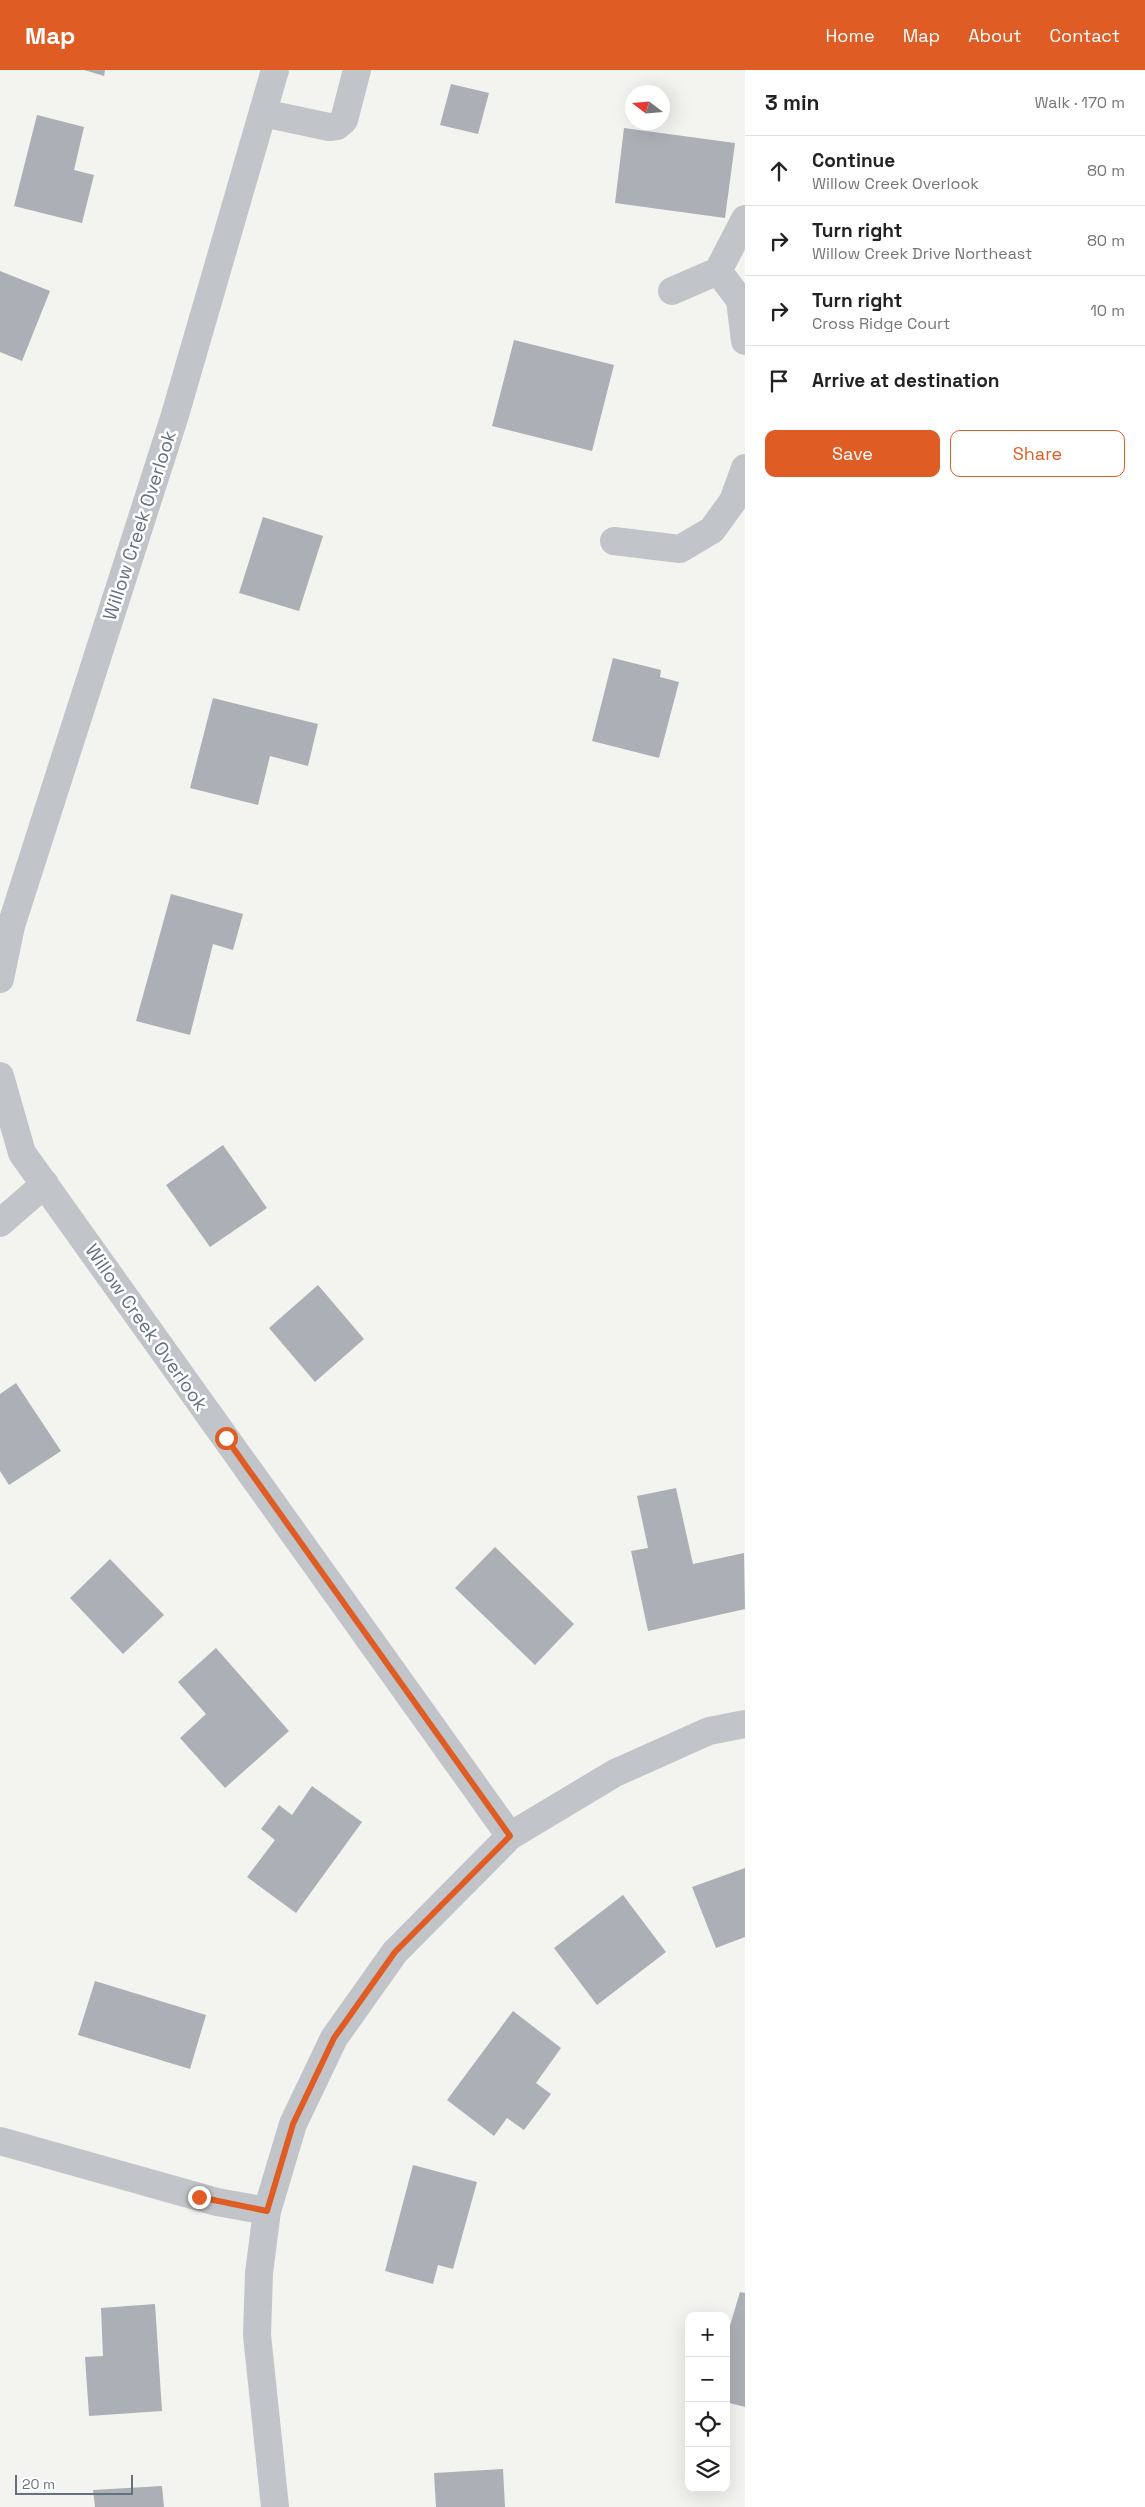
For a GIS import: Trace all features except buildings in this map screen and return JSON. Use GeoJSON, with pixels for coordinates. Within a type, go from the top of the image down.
{"type":"FeatureCollection","features":[{"type":"Feature","properties":{"kind":"street","name":"Willow Creek Overlook"},"geometry":{"type":"LineString","coordinates":[[0,979],[11,926],[175,415],[275,70]]}},
{"type":"Feature","properties":{"kind":"street"},"geometry":{"type":"LineString","coordinates":[[262,113],[329,127],[337,126],[344,120],[357,70]]}},
{"type":"Feature","properties":{"kind":"street"},"geometry":{"type":"LineString","coordinates":[[672,291],[718,271],[745,219]]}},
{"type":"Feature","properties":{"kind":"street"},"geometry":{"type":"LineString","coordinates":[[718,271],[740,300],[745,341]]}},
{"type":"Feature","properties":{"kind":"street"},"geometry":{"type":"LineString","coordinates":[[614,541],[680,548],[712,530],[733,501],[745,468]]}},
{"type":"Feature","properties":{"kind":"street","name":"Willow Creek Overlook"},"geometry":{"type":"LineString","coordinates":[[0,1076],[22,1153],[510,1836]]}},
{"type":"Feature","properties":{"kind":"street"},"geometry":{"type":"LineString","coordinates":[[0,1224],[45,1184]]}},
{"type":"Feature","properties":{"kind":"street"},"geometry":{"type":"LineString","coordinates":[[275,2507],[257,2335],[259,2274],[267,2211],[293,2124],[334,2038],[395,1952],[510,1836],[615,1773],[709,1731],[745,1724]]}},
{"type":"Feature","properties":{"kind":"street"},"geometry":{"type":"LineString","coordinates":[[0,2141],[217,2202],[267,2211]]}},
{"type":"Feature","properties":{"kind":"route"},"geometry":{"type":"LineString","coordinates":[[199,2197],[267,2211],[293,2124],[334,2038],[395,1952],[510,1836],[226,1438]]}}]}
